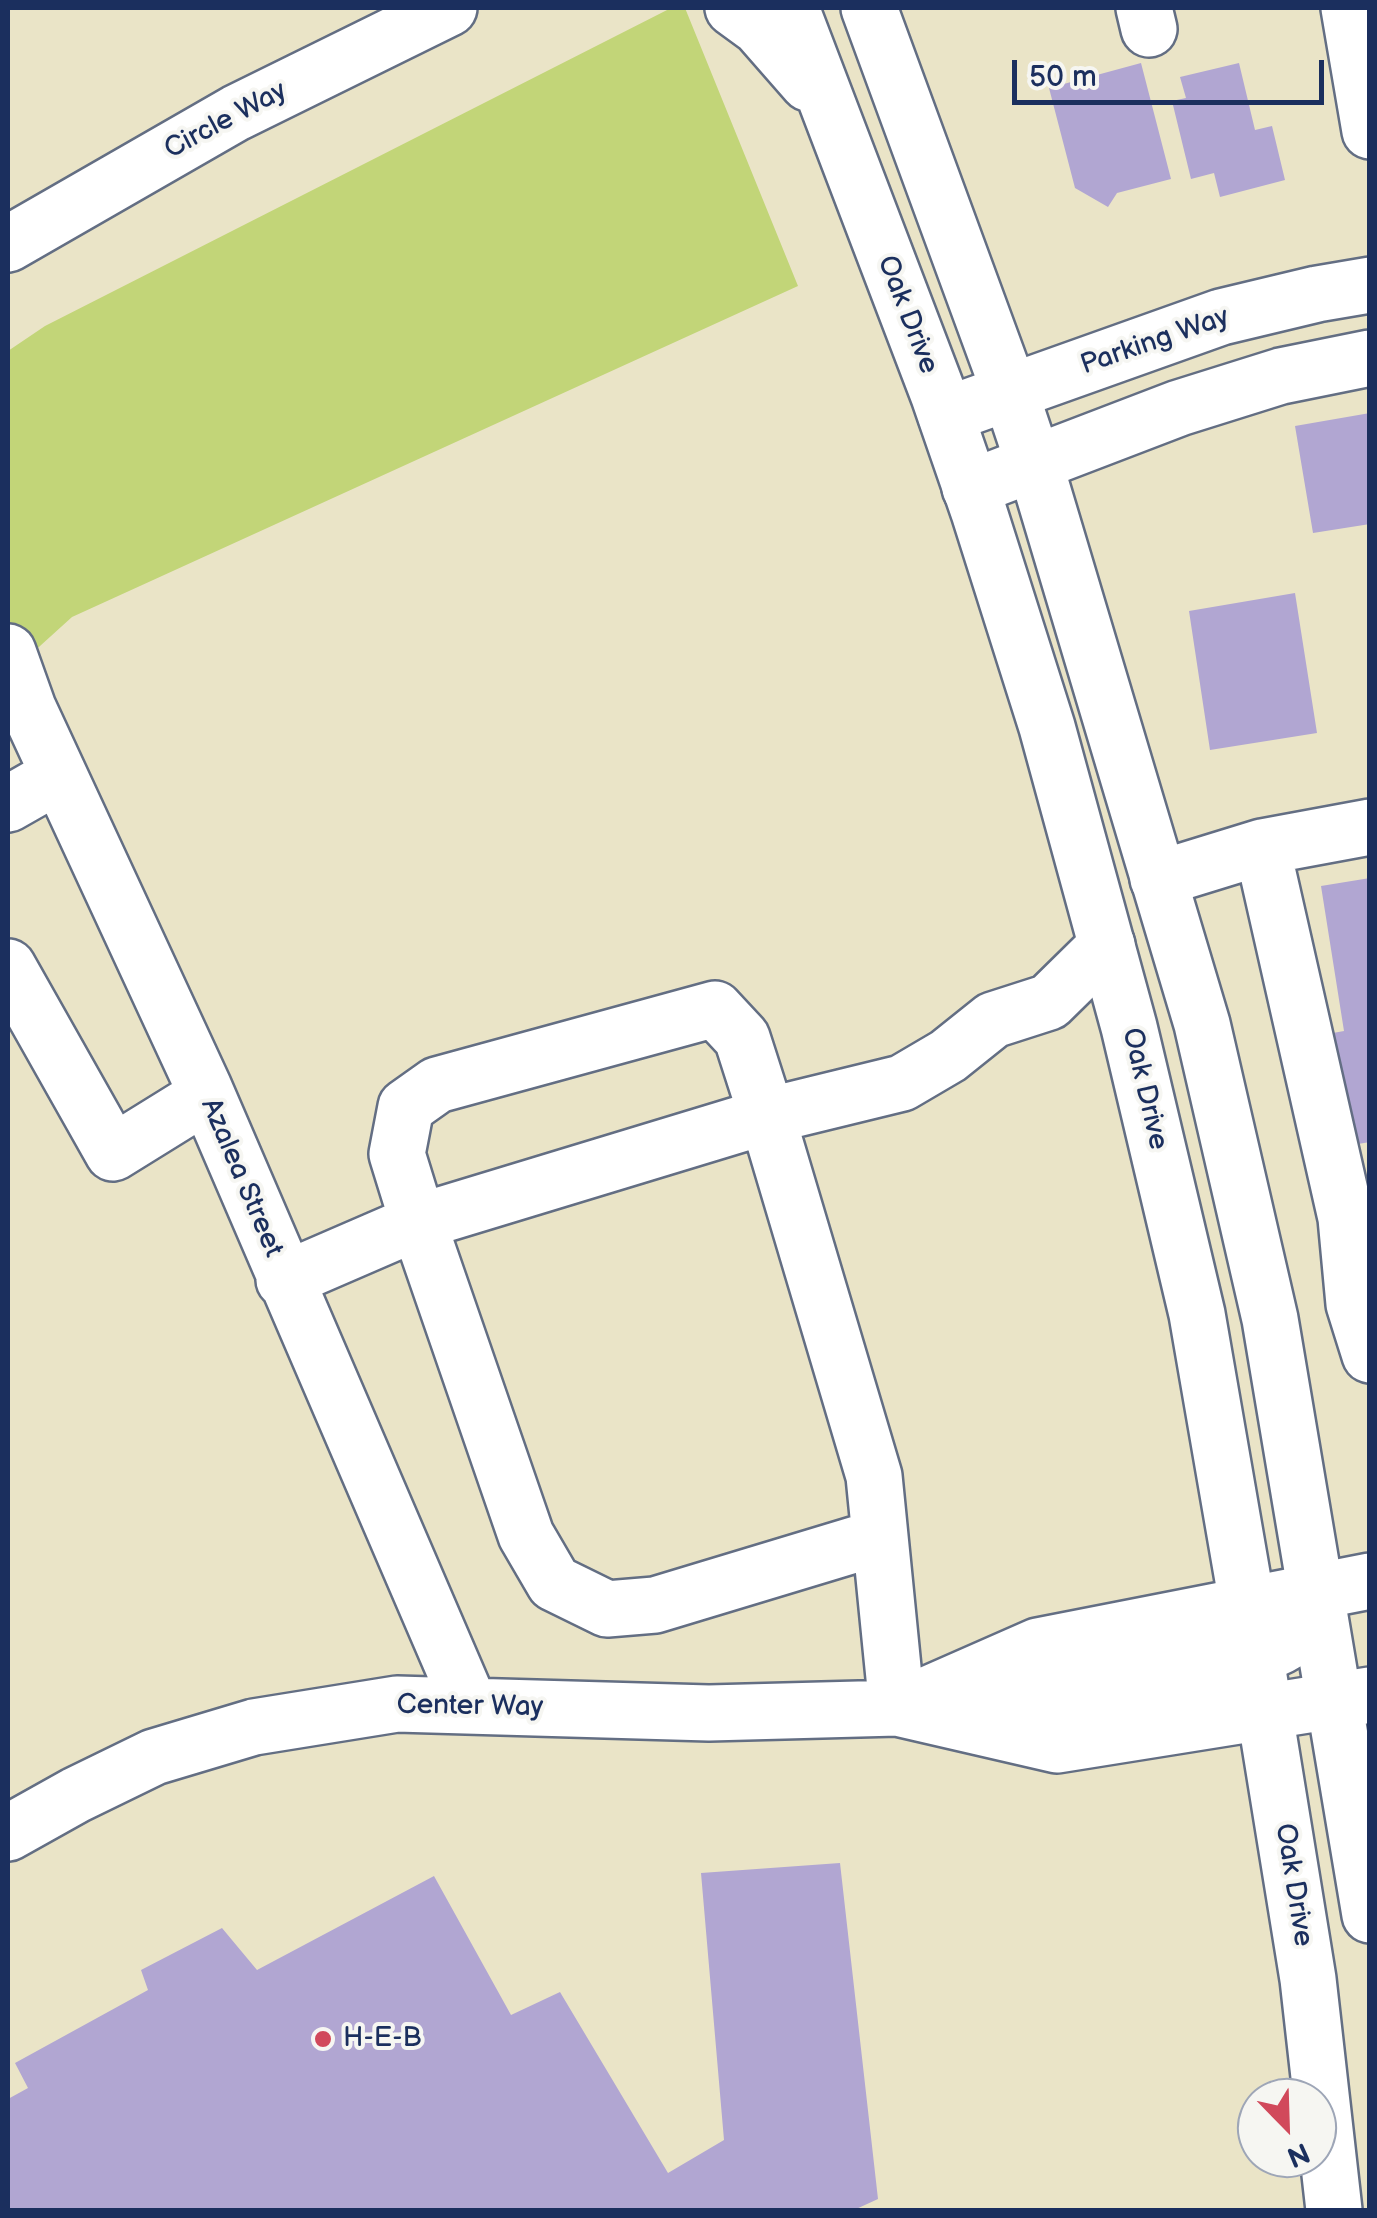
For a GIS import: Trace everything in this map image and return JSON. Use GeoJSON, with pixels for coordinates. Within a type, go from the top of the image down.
{"type":"FeatureCollection","features":[{"type":"Feature","properties":{"kind":"main road","name":"Circle Way"},"geometry":{"type":"LineString","coordinates":[[8,244],[236,113],[449,8]]}},
{"type":"Feature","properties":{"kind":"main road"},"geometry":{"type":"LineString","coordinates":[[733,8],[759,28],[826,103]]}},
{"type":"Feature","properties":{"kind":"main road","name":"Oak Drive"},"geometry":{"type":"LineString","coordinates":[[791,8],[970,488],[1047,727],[1130,1027],[1197,1314],[1247,1602],[1308,1980],[1334,2210]]}},
{"type":"Feature","properties":{"kind":"main road"},"geometry":{"type":"LineString","coordinates":[[1349,8],[1370,131]]}},
{"type":"Feature","properties":{"kind":"main road"},"geometry":{"type":"LineString","coordinates":[[870,9],[1010,392],[1202,1024],[1270,1319],[1315,1590],[1352,1698],[1370,1915]]}},
{"type":"Feature","properties":{"kind":"main road","name":"Parking Way"},"geometry":{"type":"LineString","coordinates":[[946,416],[1220,317],[1370,285]]}},
{"type":"Feature","properties":{"kind":"main road"},"geometry":{"type":"LineString","coordinates":[[970,488],[1180,408],[1281,376],[1370,358]]}},
{"type":"Feature","properties":{"kind":"main road","name":"Azalea Street"},"geometry":{"type":"LineString","coordinates":[[8,652],[28,708],[204,1088],[204,1096],[470,1706]]}},
{"type":"Feature","properties":{"kind":"main road"},"geometry":{"type":"LineString","coordinates":[[8,804],[59,775]]}},
{"type":"Feature","properties":{"kind":"main road"},"geometry":{"type":"LineString","coordinates":[[1158,879],[1262,847],[1370,827]]}},
{"type":"Feature","properties":{"kind":"main road"},"geometry":{"type":"LineString","coordinates":[[1262,847],[1358,1221],[1354,1304],[1370,1355]]}},
{"type":"Feature","properties":{"kind":"main road"},"geometry":{"type":"LineString","coordinates":[[284,1280],[418,1222],[768,1116],[902,1082],[948,1056],[994,1020],[1049,1002],[1106,946]]}},
{"type":"Feature","properties":{"kind":"main road"},"geometry":{"type":"LineString","coordinates":[[8,967],[113,1153],[204,1096]]}},
{"type":"Feature","properties":{"kind":"main road"},"geometry":{"type":"LineString","coordinates":[[1049,1002],[1130,1027]]}},
{"type":"Feature","properties":{"kind":"main road"},"geometry":{"type":"LineString","coordinates":[[880,1536],[655,1605],[608,1609],[554,1583],[526,1536],[418,1222],[397,1154],[406,1107],[437,1085],[715,1009],[742,1038],[874,1476],[880,1536],[896,1708],[1025,1698],[1256,1658],[1291,1639],[1315,1590]]}},
{"type":"Feature","properties":{"kind":"main road","name":"Center Way"},"geometry":{"type":"LineString","coordinates":[[896,1708],[1038,1646],[1370,1580]]}},
{"type":"Feature","properties":{"kind":"main road","name":"Center Way"},"geometry":{"type":"LineString","coordinates":[[8,1834],[154,1757],[254,1727],[397,1704],[709,1712],[896,1708],[1056,1745],[1352,1698]]}},
{"type":"Feature","properties":{"kind":"green space"},"geometry":{"type":"Polygon","coordinates":[[[671,8],[685,8],[798,286],[72,617],[8,675],[8,351],[45,326],[671,8]]]}},
{"type":"Feature","properties":{"kind":"building"},"geometry":{"type":"Polygon","coordinates":[[[1141,63],[1171,179],[1117,193],[1108,207],[1075,188],[1049,88],[1141,63]]]}},
{"type":"Feature","properties":{"kind":"building"},"geometry":{"type":"Polygon","coordinates":[[[1239,63],[1255,130],[1272,126],[1285,180],[1220,197],[1214,173],[1191,179],[1172,101],[1186,98],[1180,77],[1239,63]]]}},
{"type":"Feature","properties":{"kind":"building"},"geometry":{"type":"Polygon","coordinates":[[[1370,413],[1370,524],[1313,533],[1295,426],[1370,413]]]}},
{"type":"Feature","properties":{"kind":"building"},"geometry":{"type":"Polygon","coordinates":[[[1295,593],[1317,733],[1210,750],[1189,611],[1295,593]]]}},
{"type":"Feature","properties":{"kind":"building"},"geometry":{"type":"Polygon","coordinates":[[[1370,878],[1370,1142],[1340,1147],[1322,1035],[1344,1031],[1321,886],[1370,878]]]}},
{"type":"Feature","properties":{"kind":"building","name":"H-E-B"},"geometry":{"type":"Polygon","coordinates":[[[840,1863],[878,2199],[854,2210],[8,2210],[8,2099],[28,2088],[15,2063],[148,1990],[141,1970],[222,1928],[257,1970],[434,1876],[511,2015],[560,1992],[668,2173],[724,2140],[701,1873],[840,1863]]]}},
{"type":"Feature","properties":{"kind":"place","name":"H-E-B"},"geometry":{"type":"Point","coordinates":[323,2039]}}]}
